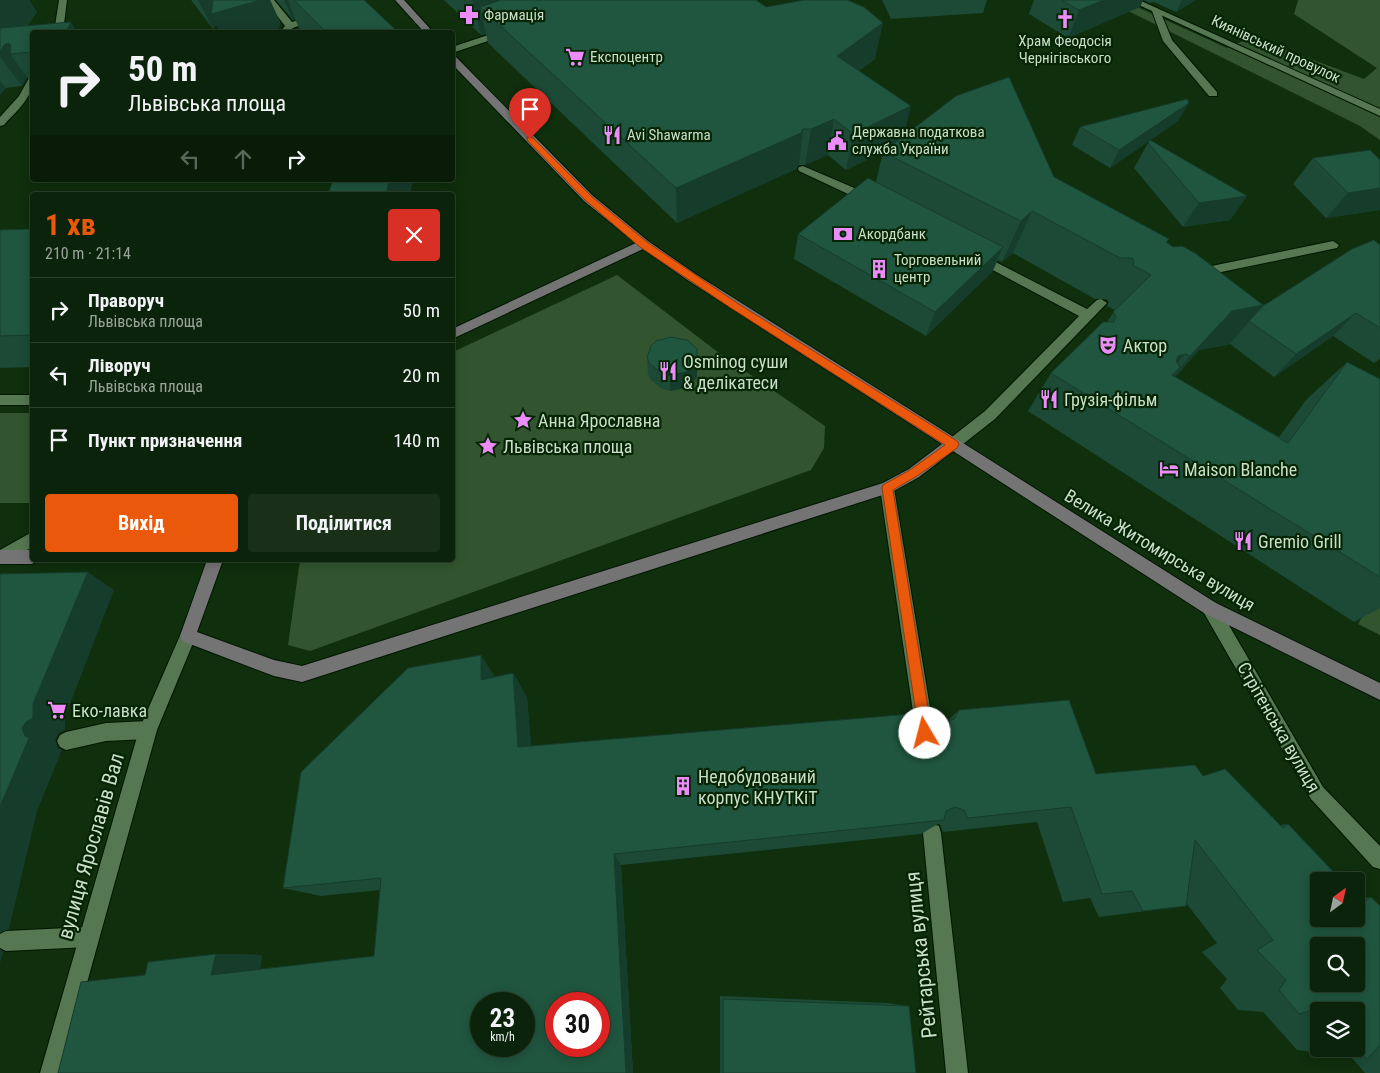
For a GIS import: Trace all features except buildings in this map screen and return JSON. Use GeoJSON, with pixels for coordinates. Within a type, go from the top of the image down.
{"type":"FeatureCollection","features":[{"type":"Feature","properties":{"kind":"main road"},"geometry":{"type":"LineString","coordinates":[[399,0],[426,30]]}},
{"type":"Feature","properties":{"kind":"main road"},"geometry":{"type":"LineString","coordinates":[[214,562],[188,636],[274,668],[302,674],[887,488],[914,473],[953,444],[734,305],[644,244],[588,198],[455,61]]}},
{"type":"Feature","properties":{"kind":"main road"},"geometry":{"type":"LineString","coordinates":[[455,334],[644,244]]}},
{"type":"Feature","properties":{"kind":"main road","name":"Велика Житомирська вулиця"},"geometry":{"type":"LineString","coordinates":[[953,444],[1210,608],[1380,692]]}},
{"type":"Feature","properties":{"kind":"main road"},"geometry":{"type":"LineString","coordinates":[[1,557],[30,557]]}},
{"type":"Feature","properties":{"kind":"street"},"geometry":{"type":"LineString","coordinates":[[58,30],[63,0]]}},
{"type":"Feature","properties":{"kind":"street"},"geometry":{"type":"LineString","coordinates":[[269,0],[284,30]]}},
{"type":"Feature","properties":{"kind":"street","name":"Киянівський провулок"},"geometry":{"type":"LineString","coordinates":[[1132,0],[1380,113]]}},
{"type":"Feature","properties":{"kind":"street"},"geometry":{"type":"LineString","coordinates":[[1156,11],[1168,41],[1213,94]]}},
{"type":"Feature","properties":{"kind":"street"},"geometry":{"type":"LineString","coordinates":[[287,30],[326,14]]}},
{"type":"Feature","properties":{"kind":"street"},"geometry":{"type":"LineString","coordinates":[[455,49],[519,28]]}},
{"type":"Feature","properties":{"kind":"street"},"geometry":{"type":"LineString","coordinates":[[0,123],[23,97],[30,84]]}},
{"type":"Feature","properties":{"kind":"street"},"geometry":{"type":"LineString","coordinates":[[803,169],[877,204]]}},
{"type":"Feature","properties":{"kind":"street"},"geometry":{"type":"LineString","coordinates":[[1184,276],[1333,245]]}},
{"type":"Feature","properties":{"kind":"street"},"geometry":{"type":"LineString","coordinates":[[965,250],[1088,315]]}},
{"type":"Feature","properties":{"kind":"street"},"geometry":{"type":"LineString","coordinates":[[953,444],[990,415],[1101,303]]}},
{"type":"Feature","properties":{"kind":"street"},"geometry":{"type":"LineString","coordinates":[[1060,344],[1075,353]]}},
{"type":"Feature","properties":{"kind":"street"},"geometry":{"type":"LineString","coordinates":[[0,400],[30,400]]}},
{"type":"Feature","properties":{"kind":"street"},"geometry":{"type":"LineString","coordinates":[[887,488],[925,733]]}},
{"type":"Feature","properties":{"kind":"street"},"geometry":{"type":"LineString","coordinates":[[1,557],[30,540]]}},
{"type":"Feature","properties":{"kind":"street","name":"Стрітенська вулиця"},"geometry":{"type":"LineString","coordinates":[[1210,608],[1317,793],[1380,860]]}},
{"type":"Feature","properties":{"kind":"street","name":"вулиця Ярославів Вал"},"geometry":{"type":"LineString","coordinates":[[51,1073],[148,730],[188,636]]}},
{"type":"Feature","properties":{"kind":"street"},"geometry":{"type":"LineString","coordinates":[[66,741],[106,732],[148,730]]}},
{"type":"Feature","properties":{"kind":"street","name":"Рейтарська вулиця"},"geometry":{"type":"LineString","coordinates":[[932,833],[957,1073]]}},
{"type":"Feature","properties":{"kind":"street"},"geometry":{"type":"LineString","coordinates":[[6,941],[88,937]]}},
{"type":"Feature","properties":{"kind":"green space"},"geometry":{"type":"Polygon","coordinates":[[[1106,0],[1122,0],[1227,48],[1252,37],[1364,79],[1377,68],[1294,14],[1298,0],[1380,0],[1380,140],[1360,126],[1106,0]]]}},
{"type":"Feature","properties":{"kind":"green space"},"geometry":{"type":"Polygon","coordinates":[[[617,275],[719,353],[825,426],[824,448],[811,470],[310,651],[288,645],[300,562],[455,562],[455,351],[617,275]]]}},
{"type":"Feature","properties":{"kind":"green space"},"geometry":{"type":"Polygon","coordinates":[[[0,413],[30,413],[30,503],[0,503],[0,413]]]}},
{"type":"Feature","properties":{"kind":"green space"},"geometry":{"type":"Polygon","coordinates":[[[1380,586],[1380,635],[1358,624],[1380,586]]]}},
{"type":"Feature","properties":{"kind":"place","name":"Фармація"},"geometry":{"type":"Point","coordinates":[469,15]}},
{"type":"Feature","properties":{"kind":"place","name":"Храм Феодосія Чернігівського"},"geometry":{"type":"Point","coordinates":[1065,19]}},
{"type":"Feature","properties":{"kind":"place","name":"Експоцентр"},"geometry":{"type":"Point","coordinates":[575,57]}},
{"type":"Feature","properties":{"kind":"place","name":"Avi Shawarma"},"geometry":{"type":"Point","coordinates":[612,135]}},
{"type":"Feature","properties":{"kind":"place","name":"Державна податкова служба України"},"geometry":{"type":"Point","coordinates":[837,141]}},
{"type":"Feature","properties":{"kind":"place","name":"Акордбанк"},"geometry":{"type":"Point","coordinates":[843,234]}},
{"type":"Feature","properties":{"kind":"place","name":"Торговельний центр"},"geometry":{"type":"Point","coordinates":[879,269]}},
{"type":"Feature","properties":{"kind":"place","name":"Актор"},"geometry":{"type":"Point","coordinates":[1108,345]}},
{"type":"Feature","properties":{"kind":"place","name":"Osminog суши & делікатеси"},"geometry":{"type":"Point","coordinates":[668,371]}},
{"type":"Feature","properties":{"kind":"place","name":"Грузія-фільм"},"geometry":{"type":"Point","coordinates":[1049,399]}},
{"type":"Feature","properties":{"kind":"place","name":"Анна Ярославна"},"geometry":{"type":"Point","coordinates":[523,420]}},
{"type":"Feature","properties":{"kind":"place","name":"Львівська площа"},"geometry":{"type":"Point","coordinates":[488,446]}},
{"type":"Feature","properties":{"kind":"place","name":"Maison Blanche"},"geometry":{"type":"Point","coordinates":[1169,469]}},
{"type":"Feature","properties":{"kind":"place","name":"Gremio Grill"},"geometry":{"type":"Point","coordinates":[1243,541]}},
{"type":"Feature","properties":{"kind":"place","name":"Еко-лавка"},"geometry":{"type":"Point","coordinates":[57,710]}},
{"type":"Feature","properties":{"kind":"place","name":"Недобудований корпус КНУТКіТ"},"geometry":{"type":"Point","coordinates":[683,786]}},
{"type":"Feature","properties":{"kind":"route"},"geometry":{"type":"LineString","coordinates":[[530,139],[588,198],[644,244],[734,305],[953,444],[914,473],[887,488],[925,733]]}}]}
